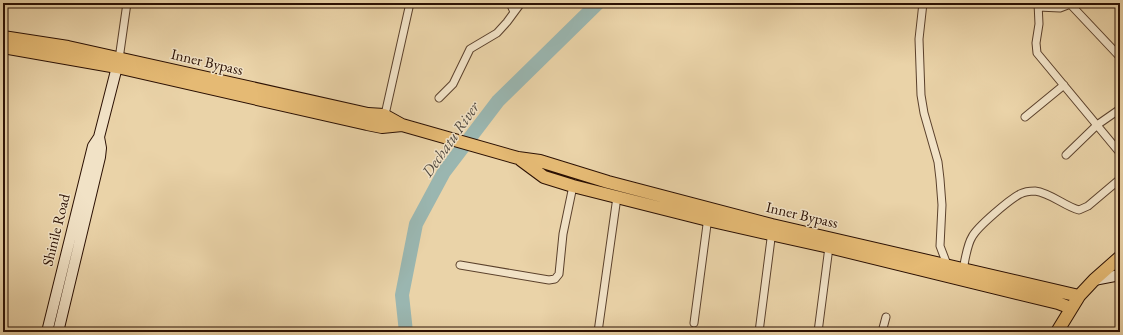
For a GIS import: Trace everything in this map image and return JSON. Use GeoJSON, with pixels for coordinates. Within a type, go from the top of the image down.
{"type":"FeatureCollection","features":[{"type":"Feature","properties":{"kind":"main road","name":"Inner Bypass"},"geometry":{"type":"LineString","coordinates":[[3,37],[68,47],[118,63]]}},
{"type":"Feature","properties":{"kind":"main road","name":"Inner Bypass"},"geometry":{"type":"LineString","coordinates":[[3,47],[118,63],[383,121],[518,158],[540,161],[708,214]]}},
{"type":"Feature","properties":{"kind":"main road","name":"Inner Bypass"},"geometry":{"type":"LineString","coordinates":[[518,158],[544,177],[573,186],[617,197],[708,214],[948,271],[1071,308]]}},
{"type":"Feature","properties":{"kind":"main road","name":"Inner Bypass"},"geometry":{"type":"LineString","coordinates":[[772,229],[829,247],[948,271],[963,270],[1079,296]]}},
{"type":"Feature","properties":{"kind":"main road"},"geometry":{"type":"LineString","coordinates":[[1058,332],[1079,296],[1094,280],[1120,258]]}},
{"type":"Feature","properties":{"kind":"street","name":"Shinile Road"},"geometry":{"type":"LineString","coordinates":[[47,332],[93,146],[99,137],[118,63],[127,3]]}},
{"type":"Feature","properties":{"kind":"street"},"geometry":{"type":"LineString","coordinates":[[383,121],[410,3]]}},
{"type":"Feature","properties":{"kind":"street"},"geometry":{"type":"LineString","coordinates":[[510,3],[514,12]]}},
{"type":"Feature","properties":{"kind":"street"},"geometry":{"type":"LineString","coordinates":[[439,98],[453,84],[470,49],[497,33],[508,22],[521,3]]}},
{"type":"Feature","properties":{"kind":"street"},"geometry":{"type":"LineString","coordinates":[[923,3],[919,39],[921,95],[924,113],[938,162],[942,205],[940,246],[948,271]]}},
{"type":"Feature","properties":{"kind":"street"},"geometry":{"type":"LineString","coordinates":[[1120,57],[1072,4],[1060,8],[1038,5],[1040,24],[1036,49],[1037,53],[1120,153]]}},
{"type":"Feature","properties":{"kind":"street"},"geometry":{"type":"LineString","coordinates":[[1025,117],[1064,85]]}},
{"type":"Feature","properties":{"kind":"street"},"geometry":{"type":"LineString","coordinates":[[1066,155],[1097,125],[1120,108]]}},
{"type":"Feature","properties":{"kind":"street","name":"Shinile Road"},"geometry":{"type":"LineString","coordinates":[[58,332],[100,153],[101,148],[99,137]]}},
{"type":"Feature","properties":{"kind":"street"},"geometry":{"type":"LineString","coordinates":[[963,270],[972,237],[991,216],[1020,194],[1035,191],[1046,194],[1074,209],[1080,210],[1088,206],[1120,180]]}},
{"type":"Feature","properties":{"kind":"street"},"geometry":{"type":"LineString","coordinates":[[460,265],[549,280],[555,278],[559,274],[563,234],[573,186]]}},
{"type":"Feature","properties":{"kind":"street"},"geometry":{"type":"LineString","coordinates":[[598,332],[617,197]]}},
{"type":"Feature","properties":{"kind":"street"},"geometry":{"type":"LineString","coordinates":[[694,323],[708,214]]}},
{"type":"Feature","properties":{"kind":"street"},"geometry":{"type":"LineString","coordinates":[[759,332],[772,229]]}},
{"type":"Feature","properties":{"kind":"street"},"geometry":{"type":"LineString","coordinates":[[818,332],[829,247]]}},
{"type":"Feature","properties":{"kind":"street"},"geometry":{"type":"LineString","coordinates":[[1094,280],[1120,275]]}},
{"type":"Feature","properties":{"kind":"street"},"geometry":{"type":"LineString","coordinates":[[882,332],[886,317]]}},
{"type":"Feature","properties":{"kind":"waterway","name":"Dechatu River"},"geometry":{"type":"LineString","coordinates":[[406,332],[402,295],[416,224],[444,172],[498,101],[598,3]]}}]}
